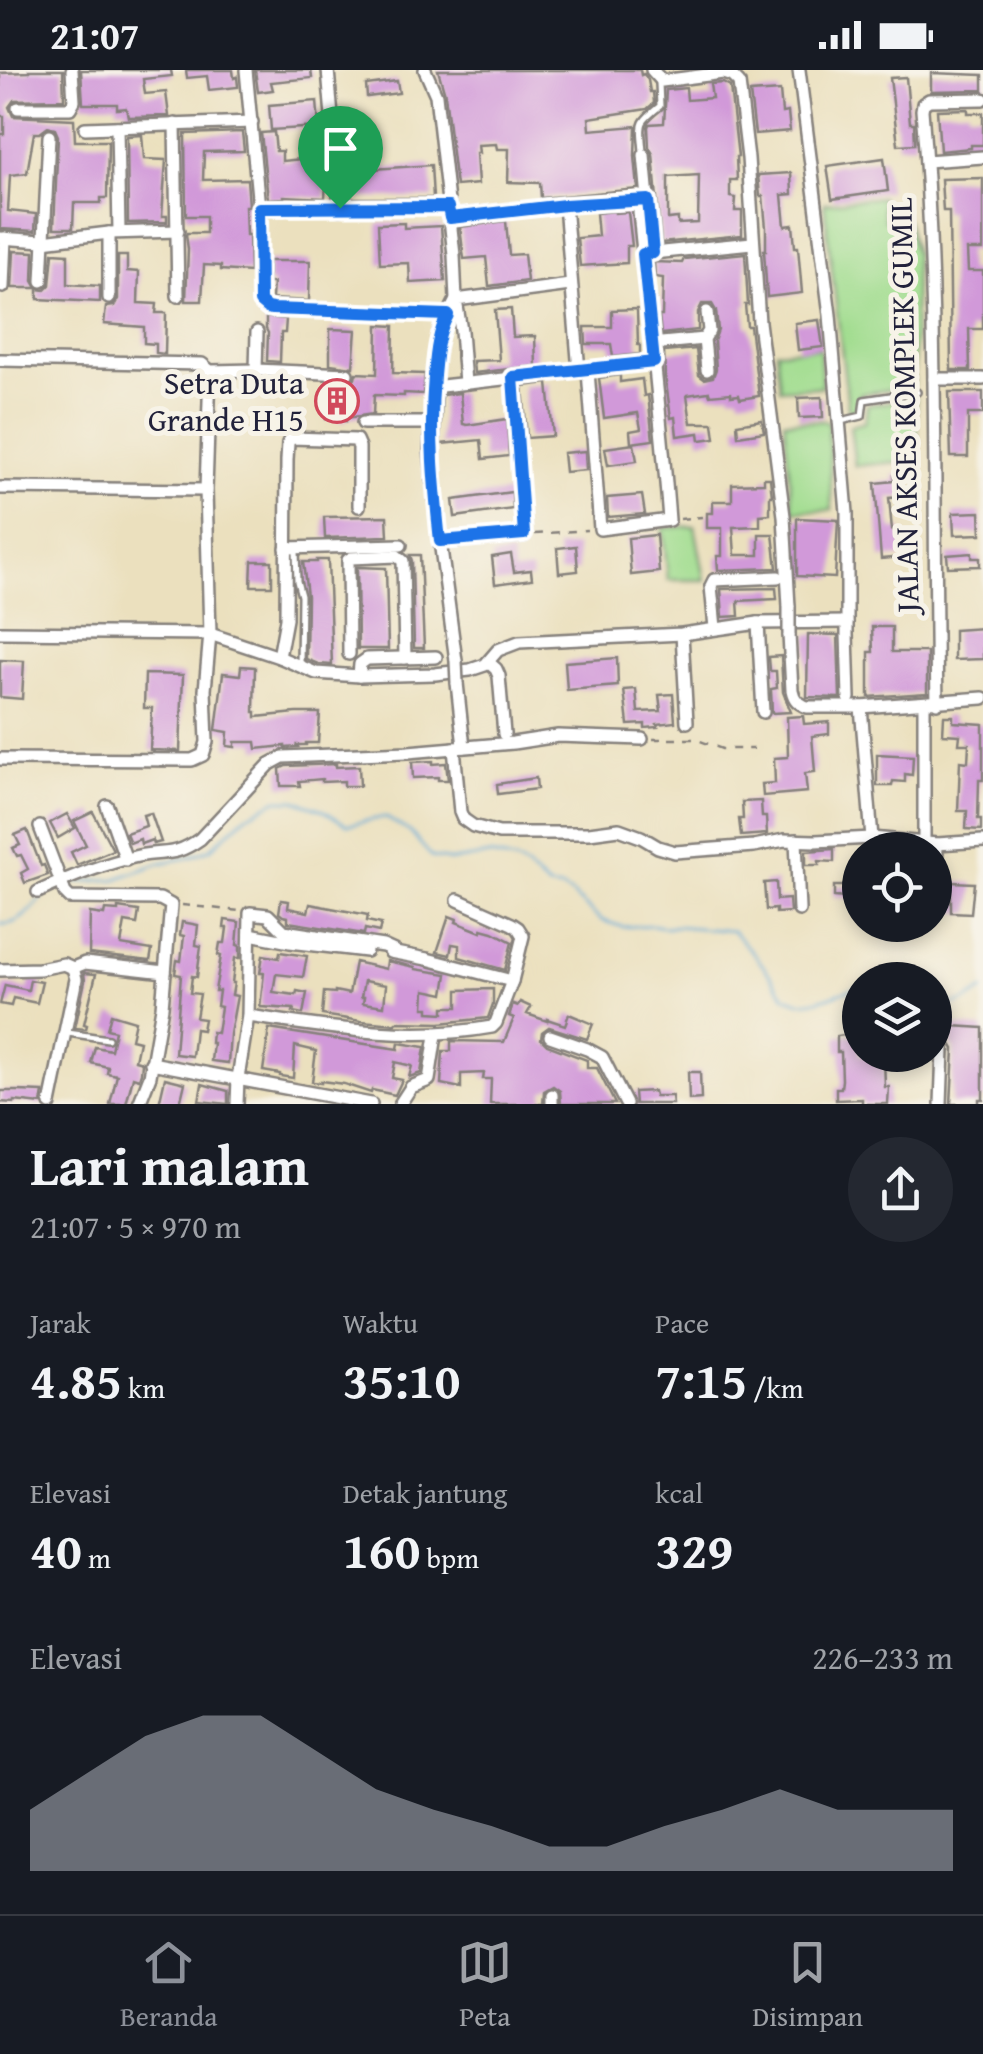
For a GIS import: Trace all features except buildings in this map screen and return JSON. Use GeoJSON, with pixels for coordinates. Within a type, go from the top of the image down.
{"type":"FeatureCollection","features":[{"type":"Feature","properties":{"kind":"street"},"geometry":{"type":"LineString","coordinates":[[18,108],[70,108],[74,101],[72,70]]}},
{"type":"Feature","properties":{"kind":"street"},"geometry":{"type":"LineString","coordinates":[[246,70],[259,208],[260,302],[267,308],[448,315]]}},
{"type":"Feature","properties":{"kind":"street"},"geometry":{"type":"LineString","coordinates":[[328,70],[340,208]]}},
{"type":"Feature","properties":{"kind":"street"},"geometry":{"type":"LineString","coordinates":[[425,70],[436,96],[465,383]]}},
{"type":"Feature","properties":{"kind":"street"},"geometry":{"type":"LineString","coordinates":[[799,70],[830,316],[847,514],[849,698]]}},
{"type":"Feature","properties":{"kind":"street"},"geometry":{"type":"LineString","coordinates":[[655,74],[666,82],[728,74],[739,83],[759,322],[784,516],[794,698],[807,707],[983,698]]}},
{"type":"Feature","properties":{"kind":"street"},"geometry":{"type":"LineString","coordinates":[[926,161],[923,104],[929,100],[983,99]]}},
{"type":"Feature","properties":{"kind":"street"},"geometry":{"type":"LineString","coordinates":[[85,128],[252,122]]}},
{"type":"Feature","properties":{"kind":"street"},"geometry":{"type":"LineString","coordinates":[[175,124],[178,296]]}},
{"type":"Feature","properties":{"kind":"street"},"geometry":{"type":"LineString","coordinates":[[108,298],[117,127]]}},
{"type":"Feature","properties":{"kind":"street"},"geometry":{"type":"LineString","coordinates":[[42,281],[48,136]]}},
{"type":"Feature","properties":{"kind":"street"},"geometry":{"type":"LineString","coordinates":[[565,205],[570,286],[584,371],[600,529],[668,520],[652,344],[644,155]]}},
{"type":"Feature","properties":{"kind":"street","name":"JALAN AKSES KOMPLEK GUMIL"},"geometry":{"type":"LineString","coordinates":[[930,832],[930,703],[936,646],[934,379],[926,161],[983,158]]}},
{"type":"Feature","properties":{"kind":"street"},"geometry":{"type":"LineString","coordinates":[[259,208],[449,212],[643,201]]}},
{"type":"Feature","properties":{"kind":"street"},"geometry":{"type":"LineString","coordinates":[[3,287],[2,238],[43,240],[114,232],[178,231]]}},
{"type":"Feature","properties":{"kind":"street"},"geometry":{"type":"LineString","coordinates":[[648,253],[752,243]]}},
{"type":"Feature","properties":{"kind":"street"},"geometry":{"type":"LineString","coordinates":[[456,300],[570,286]]}},
{"type":"Feature","properties":{"kind":"street"},"geometry":{"type":"LineString","coordinates":[[456,300],[440,331],[430,450],[456,661],[462,818],[473,826],[500,833],[619,829],[675,852],[796,840],[842,841]]}},
{"type":"Feature","properties":{"kind":"street"},"geometry":{"type":"LineString","coordinates":[[707,312],[707,370]]}},
{"type":"Feature","properties":{"kind":"street"},"geometry":{"type":"LineString","coordinates":[[256,370],[257,332]]}},
{"type":"Feature","properties":{"kind":"street"},"geometry":{"type":"LineString","coordinates":[[652,344],[704,339]]}},
{"type":"Feature","properties":{"kind":"street"},"geometry":{"type":"LineString","coordinates":[[0,360],[202,364],[210,371],[347,374]]}},
{"type":"Feature","properties":{"kind":"street"},"geometry":{"type":"LineString","coordinates":[[433,387],[654,362]]}},
{"type":"Feature","properties":{"kind":"street"},"geometry":{"type":"LineString","coordinates":[[0,759],[192,760],[204,754],[208,742],[205,690],[210,634],[206,490],[210,371]]}},
{"type":"Feature","properties":{"kind":"street"},"geometry":{"type":"LineString","coordinates":[[440,541],[524,534],[513,377]]}},
{"type":"Feature","properties":{"kind":"street"},"geometry":{"type":"LineString","coordinates":[[934,379],[983,379]]}},
{"type":"Feature","properties":{"kind":"street"},"geometry":{"type":"LineString","coordinates":[[363,423],[431,423]]}},
{"type":"Feature","properties":{"kind":"street"},"geometry":{"type":"LineString","coordinates":[[279,656],[291,548],[291,438],[356,440],[358,506]]}},
{"type":"Feature","properties":{"kind":"street"},"geometry":{"type":"LineString","coordinates":[[0,488],[206,490]]}},
{"type":"Feature","properties":{"kind":"street"},"geometry":{"type":"LineString","coordinates":[[291,548],[401,545]]}},
{"type":"Feature","properties":{"kind":"street"},"geometry":{"type":"LineString","coordinates":[[349,654],[348,560],[397,556],[403,561],[405,658]]}},
{"type":"Feature","properties":{"kind":"street"},"geometry":{"type":"LineString","coordinates":[[715,628],[714,580],[778,577]]}},
{"type":"Feature","properties":{"kind":"street"},"geometry":{"type":"LineString","coordinates":[[0,632],[210,634],[316,672],[359,676],[450,673],[478,668],[498,650],[520,642],[682,634],[758,623],[848,622]]}},
{"type":"Feature","properties":{"kind":"street"},"geometry":{"type":"LineString","coordinates":[[758,623],[763,712]]}},
{"type":"Feature","properties":{"kind":"street"},"geometry":{"type":"LineString","coordinates":[[682,634],[688,722]]}},
{"type":"Feature","properties":{"kind":"street"},"geometry":{"type":"LineString","coordinates":[[359,676],[360,664],[367,660],[436,657]]}},
{"type":"Feature","properties":{"kind":"street"},"geometry":{"type":"LineString","coordinates":[[488,662],[498,676],[504,734]]}},
{"type":"Feature","properties":{"kind":"street"},"geometry":{"type":"LineString","coordinates":[[861,707],[867,832]]}},
{"type":"Feature","properties":{"kind":"street"},"geometry":{"type":"LineString","coordinates":[[38,892],[136,856],[188,848],[270,764],[283,757],[459,748],[558,736],[642,739]]}},
{"type":"Feature","properties":{"kind":"street"},"geometry":{"type":"LineString","coordinates":[[107,806],[126,860]]}},
{"type":"Feature","properties":{"kind":"street"},"geometry":{"type":"LineString","coordinates":[[40,827],[70,898],[160,899],[171,905],[164,972],[168,1008],[140,1104]]}},
{"type":"Feature","properties":{"kind":"street"},"geometry":{"type":"LineString","coordinates":[[796,840],[798,910]]}},
{"type":"Feature","properties":{"kind":"street"},"geometry":{"type":"LineString","coordinates":[[952,843],[983,841]]}},
{"type":"Feature","properties":{"kind":"street"},"geometry":{"type":"LineString","coordinates":[[248,1016],[352,1031],[436,1035],[492,1027],[512,982],[522,936],[518,928],[458,900]]}},
{"type":"Feature","properties":{"kind":"street"},"geometry":{"type":"LineString","coordinates":[[237,1104],[248,1016],[250,913],[268,916],[284,930],[383,946],[512,982]]}},
{"type":"Feature","properties":{"kind":"street"},"geometry":{"type":"LineString","coordinates":[[250,934],[394,952]]}},
{"type":"Feature","properties":{"kind":"street"},"geometry":{"type":"LineString","coordinates":[[0,970],[64,964],[73,968],[85,963],[164,972]]}},
{"type":"Feature","properties":{"kind":"street"},"geometry":{"type":"LineString","coordinates":[[50,1104],[76,978],[73,968]]}},
{"type":"Feature","properties":{"kind":"street"},"geometry":{"type":"LineString","coordinates":[[400,1104],[411,1087],[429,1080],[436,1035]]}},
{"type":"Feature","properties":{"kind":"street"},"geometry":{"type":"LineString","coordinates":[[550,1036],[602,1058],[625,1102],[609,1102]]}},
{"type":"Feature","properties":{"kind":"street"},"geometry":{"type":"LineString","coordinates":[[152,1063],[371,1104]]}},
{"type":"Feature","properties":{"kind":"street"},"geometry":{"type":"LineString","coordinates":[[941,1104],[942,1072]]}},
{"type":"Feature","properties":{"kind":"lane"},"geometry":{"type":"LineString","coordinates":[[644,155],[641,124],[660,106],[655,74]]}},
{"type":"Feature","properties":{"kind":"lane"},"geometry":{"type":"LineString","coordinates":[[838,422],[862,416],[864,400],[917,392]]}},
{"type":"Feature","properties":{"kind":"lane"},"geometry":{"type":"LineString","coordinates":[[291,548],[302,596],[300,667]]}},
{"type":"Feature","properties":{"kind":"lane"},"geometry":{"type":"LineString","coordinates":[[65,1033],[108,1039]]}},
{"type":"Feature","properties":{"kind":"path"},"geometry":{"type":"LineString","coordinates":[[668,520],[702,518]]}},
{"type":"Feature","properties":{"kind":"path"},"geometry":{"type":"LineString","coordinates":[[524,534],[600,529]]}},
{"type":"Feature","properties":{"kind":"path"},"geometry":{"type":"LineString","coordinates":[[642,739],[695,739],[729,750],[754,749]]}},
{"type":"Feature","properties":{"kind":"path"},"geometry":{"type":"LineString","coordinates":[[187,905],[250,913]]}},
{"type":"Feature","properties":{"kind":"green space"},"geometry":{"type":"Polygon","coordinates":[[[881,197],[884,221],[907,220],[915,255],[914,386],[860,394],[856,413],[849,414],[824,203],[881,197]]]}},
{"type":"Feature","properties":{"kind":"green space"},"geometry":{"type":"Polygon","coordinates":[[[820,348],[822,387],[780,389],[776,351],[820,348]]]}},
{"type":"Feature","properties":{"kind":"green space"},"geometry":{"type":"Polygon","coordinates":[[[916,398],[919,460],[855,466],[850,426],[865,422],[867,405],[916,398]]]}},
{"type":"Feature","properties":{"kind":"green space"},"geometry":{"type":"Polygon","coordinates":[[[784,421],[828,421],[832,510],[793,511],[784,421]]]}},
{"type":"Feature","properties":{"kind":"green space"},"geometry":{"type":"Polygon","coordinates":[[[695,526],[705,580],[668,580],[663,528],[695,526]]]}},
{"type":"Feature","properties":{"kind":"waterway"},"geometry":{"type":"LineString","coordinates":[[76,882],[116,879],[187,858],[210,849],[246,816],[277,800],[295,800],[323,810],[347,825],[385,817],[410,832],[432,857],[452,861],[490,855],[517,862],[548,887],[570,893],[601,920],[623,927],[653,925],[733,931],[786,997],[800,1002],[842,992]]}},
{"type":"Feature","properties":{"kind":"waterway"},"geometry":{"type":"LineString","coordinates":[[0,924],[19,920],[42,897]]}},
{"type":"Feature","properties":{"kind":"waterway"},"geometry":{"type":"LineString","coordinates":[[952,1004],[983,990]]}},
{"type":"Feature","properties":{"kind":"place","name":"Setra Duta Grande H15"},"geometry":{"type":"Point","coordinates":[337,401]}},
{"type":"Feature","properties":{"kind":"route"},"geometry":{"type":"LineString","coordinates":[[648,200],[653,253],[643,254],[654,362],[513,377],[524,534],[440,541],[430,450],[436,355],[440,331],[448,315],[272,309],[260,302],[259,208],[340,208],[448,207],[450,218],[648,200]]}}]}
